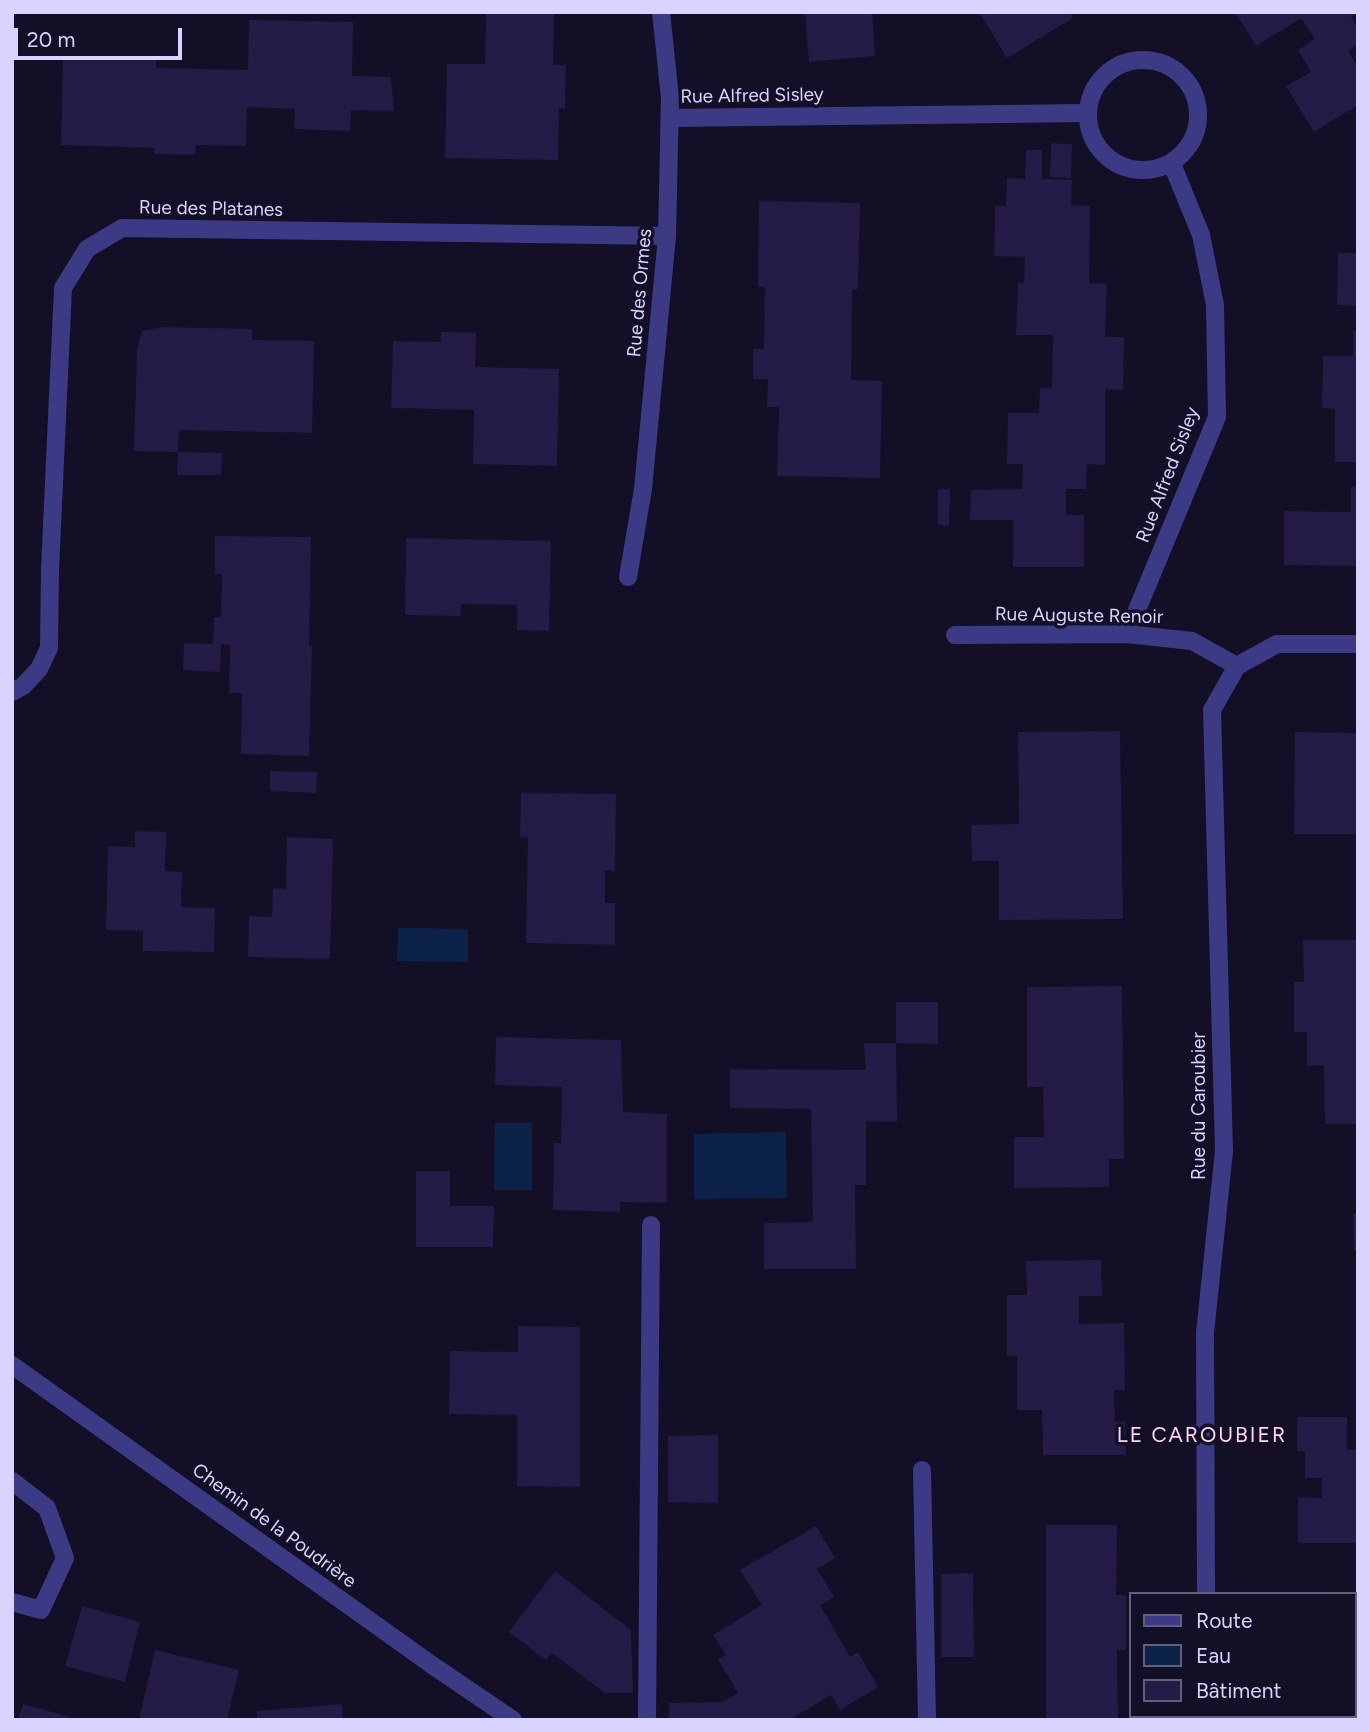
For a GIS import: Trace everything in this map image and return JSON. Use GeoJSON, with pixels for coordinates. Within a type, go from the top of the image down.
{"type":"FeatureCollection","features":[{"type":"Feature","properties":{"kind":"street","name":"Rue des Ormes"},"geometry":{"type":"LineString","coordinates":[[628,577],[643,489],[667,236],[670,98],[661,12]]}},
{"type":"Feature","properties":{"kind":"street"},"geometry":{"type":"LineString","coordinates":[[1135,60],[1154,61],[1172,68],[1186,80],[1196,96],[1199,116],[1196,134],[1186,151],[1172,164],[1156,170],[1139,171],[1122,167],[1108,159],[1096,145],[1089,130],[1087,113],[1091,94],[1102,78],[1116,66],[1135,60]]}},
{"type":"Feature","properties":{"kind":"street","name":"Rue Alfred Sisley"},"geometry":{"type":"LineString","coordinates":[[670,118],[1087,113]]}},
{"type":"Feature","properties":{"kind":"street","name":"Rue Alfred Sisley"},"geometry":{"type":"LineString","coordinates":[[1128,634],[1217,417],[1215,306],[1201,235],[1172,164]]}},
{"type":"Feature","properties":{"kind":"street","name":"Rue des Platanes"},"geometry":{"type":"LineString","coordinates":[[12,692],[23,686],[40,669],[49,648],[63,288],[88,249],[122,228],[667,236]]}},
{"type":"Feature","properties":{"kind":"street","name":"Rue Auguste Renoir"},"geometry":{"type":"LineString","coordinates":[[955,635],[1128,634],[1192,641],[1237,666]]}},
{"type":"Feature","properties":{"kind":"street"},"geometry":{"type":"LineString","coordinates":[[1237,666],[1277,643],[1358,644]]}},
{"type":"Feature","properties":{"kind":"street","name":"Rue du Caroubier"},"geometry":{"type":"LineString","coordinates":[[1206,1592],[1205,1333],[1224,1152],[1212,710],[1237,666]]}},
{"type":"Feature","properties":{"kind":"street"},"geometry":{"type":"LineString","coordinates":[[647,1720],[651,1225]]}},
{"type":"Feature","properties":{"kind":"street","name":"Chemin de la Poudrière"},"geometry":{"type":"LineString","coordinates":[[12,1365],[432,1665],[512,1719]]}},
{"type":"Feature","properties":{"kind":"street"},"geometry":{"type":"LineString","coordinates":[[922,1470],[927,1720]]}},
{"type":"Feature","properties":{"kind":"street"},"geometry":{"type":"LineString","coordinates":[[12,1480],[47,1508],[65,1558],[41,1611],[12,1602]]}},
{"type":"Feature","properties":{"kind":"water"},"geometry":{"type":"Polygon","coordinates":[[[398,928],[468,929],[468,962],[397,961],[398,928]]]}},
{"type":"Feature","properties":{"kind":"water"},"geometry":{"type":"Polygon","coordinates":[[[495,1123],[532,1123],[532,1190],[494,1190],[495,1123]]]}},
{"type":"Feature","properties":{"kind":"water"},"geometry":{"type":"Polygon","coordinates":[[[786,1132],[787,1198],[694,1199],[694,1134],[786,1132]]]}},
{"type":"Feature","properties":{"kind":"building"},"geometry":{"type":"Polygon","coordinates":[[[486,12],[554,12],[553,65],[566,65],[565,109],[559,108],[558,160],[445,158],[447,64],[485,64],[486,12]]]}},
{"type":"Feature","properties":{"kind":"building"},"geometry":{"type":"Polygon","coordinates":[[[805,12],[872,12],[875,56],[809,62],[805,12]]]}},
{"type":"Feature","properties":{"kind":"building"},"geometry":{"type":"Polygon","coordinates":[[[979,12],[1070,12],[1073,18],[1007,58],[979,12]]]}},
{"type":"Feature","properties":{"kind":"building"},"geometry":{"type":"Polygon","coordinates":[[[1235,12],[1358,12],[1351,17],[1358,28],[1358,45],[1348,51],[1358,67],[1358,105],[1314,132],[1286,86],[1311,72],[1298,50],[1315,39],[1301,18],[1256,46],[1235,12]]]}},
{"type":"Feature","properties":{"kind":"building"},"geometry":{"type":"Polygon","coordinates":[[[249,20],[353,22],[352,76],[391,77],[394,111],[351,110],[350,131],[294,129],[295,109],[247,107],[246,146],[195,145],[195,155],[154,154],[154,148],[61,145],[63,58],[156,60],[156,68],[248,70],[249,20]]]}},
{"type":"Feature","properties":{"kind":"building"},"geometry":{"type":"Polygon","coordinates":[[[1051,143],[1072,144],[1071,178],[1050,177],[1051,143]]]}},
{"type":"Feature","properties":{"kind":"building"},"geometry":{"type":"Polygon","coordinates":[[[1026,150],[1042,150],[1042,179],[1072,180],[1071,205],[1090,206],[1089,283],[1107,284],[1105,337],[1124,337],[1123,390],[1105,389],[1105,465],[1087,464],[1086,489],[1066,489],[1066,515],[1084,515],[1084,567],[1013,567],[1013,520],[970,520],[971,490],[1022,489],[1023,464],[1007,464],[1008,413],[1039,413],[1040,388],[1052,388],[1053,335],[1016,335],[1018,283],[1024,283],[1025,257],[994,256],[995,206],[1006,206],[1007,178],[1025,179],[1026,150]]]}},
{"type":"Feature","properties":{"kind":"building"},"geometry":{"type":"Polygon","coordinates":[[[759,201],[860,203],[858,289],[852,289],[851,380],[882,381],[880,478],[777,476],[779,407],[767,407],[768,379],[753,379],[753,349],[764,349],[765,287],[758,287],[759,201]]]}},
{"type":"Feature","properties":{"kind":"building"},"geometry":{"type":"Polygon","coordinates":[[[1338,253],[1358,253],[1358,306],[1337,305],[1338,253]]]}},
{"type":"Feature","properties":{"kind":"building"},"geometry":{"type":"Polygon","coordinates":[[[162,327],[252,329],[252,340],[314,341],[312,433],[179,430],[178,452],[134,451],[137,349],[142,331],[162,327]]]}},
{"type":"Feature","properties":{"kind":"building"},"geometry":{"type":"Polygon","coordinates":[[[1353,331],[1358,331],[1358,462],[1335,462],[1335,409],[1322,408],[1323,356],[1353,356],[1353,331]]]}},
{"type":"Feature","properties":{"kind":"building"},"geometry":{"type":"Polygon","coordinates":[[[441,332],[476,333],[475,367],[559,369],[557,466],[473,464],[474,410],[391,408],[393,341],[441,342],[441,332]]]}},
{"type":"Feature","properties":{"kind":"building"},"geometry":{"type":"Polygon","coordinates":[[[178,452],[222,453],[221,475],[177,475],[178,452]]]}},
{"type":"Feature","properties":{"kind":"building"},"geometry":{"type":"Polygon","coordinates":[[[1351,487],[1358,487],[1358,566],[1284,565],[1284,511],[1351,512],[1351,487]]]}},
{"type":"Feature","properties":{"kind":"building"},"geometry":{"type":"Polygon","coordinates":[[[938,489],[950,489],[949,525],[938,525],[938,489]]]}},
{"type":"Feature","properties":{"kind":"building"},"geometry":{"type":"Polygon","coordinates":[[[215,536],[311,537],[309,756],[241,754],[242,693],[229,693],[230,645],[221,644],[220,672],[183,670],[184,643],[213,644],[214,617],[221,617],[222,574],[215,574],[215,536]]]}},
{"type":"Feature","properties":{"kind":"building"},"geometry":{"type":"Polygon","coordinates":[[[406,538],[551,541],[549,631],[517,630],[517,605],[461,604],[460,616],[405,615],[406,538]]]}},
{"type":"Feature","properties":{"kind":"building"},"geometry":{"type":"Polygon","coordinates":[[[1120,731],[1123,919],[999,920],[999,861],[972,861],[971,825],[1019,824],[1018,732],[1120,731]]]}},
{"type":"Feature","properties":{"kind":"building"},"geometry":{"type":"Polygon","coordinates":[[[1295,732],[1358,733],[1358,834],[1294,834],[1295,732]]]}},
{"type":"Feature","properties":{"kind":"building"},"geometry":{"type":"Polygon","coordinates":[[[270,771],[317,772],[316,793],[270,791],[270,771]]]}},
{"type":"Feature","properties":{"kind":"building"},"geometry":{"type":"Polygon","coordinates":[[[521,793],[616,794],[615,871],[605,870],[605,903],[615,903],[615,945],[526,943],[528,838],[520,837],[521,793]]]}},
{"type":"Feature","properties":{"kind":"building"},"geometry":{"type":"Polygon","coordinates":[[[135,831],[166,832],[165,871],[182,872],[181,907],[215,908],[214,952],[143,951],[143,931],[106,930],[108,846],[135,847],[135,831]]]}},
{"type":"Feature","properties":{"kind":"building"},"geometry":{"type":"Polygon","coordinates":[[[287,837],[333,839],[330,959],[248,957],[249,916],[272,917],[273,888],[286,889],[287,837]]]}},
{"type":"Feature","properties":{"kind":"building"},"geometry":{"type":"Polygon","coordinates":[[[1303,940],[1358,940],[1358,1124],[1325,1124],[1324,1065],[1307,1066],[1307,1032],[1294,1032],[1294,982],[1304,982],[1303,940]]]}},
{"type":"Feature","properties":{"kind":"building"},"geometry":{"type":"Polygon","coordinates":[[[1122,986],[1124,1159],[1109,1159],[1109,1187],[1014,1188],[1014,1137],[1044,1137],[1043,1087],[1027,1087],[1027,987],[1122,986]]]}},
{"type":"Feature","properties":{"kind":"building"},"geometry":{"type":"Polygon","coordinates":[[[896,1002],[938,1002],[938,1044],[896,1043],[896,1002]]]}},
{"type":"Feature","properties":{"kind":"building"},"geometry":{"type":"Polygon","coordinates":[[[496,1037],[621,1040],[623,1112],[667,1114],[667,1203],[620,1202],[620,1212],[553,1210],[554,1143],[561,1143],[562,1087],[495,1085],[496,1037]]]}},
{"type":"Feature","properties":{"kind":"building"},"geometry":{"type":"Polygon","coordinates":[[[864,1043],[896,1043],[897,1122],[866,1121],[866,1185],[855,1185],[856,1269],[764,1269],[764,1223],[813,1222],[811,1109],[730,1108],[730,1069],[866,1070],[864,1043]]]}},
{"type":"Feature","properties":{"kind":"building"},"geometry":{"type":"Polygon","coordinates":[[[416,1171],[450,1171],[450,1206],[494,1206],[493,1247],[416,1247],[416,1171]]]}},
{"type":"Feature","properties":{"kind":"building"},"geometry":{"type":"Polygon","coordinates":[[[1353,1214],[1358,1214],[1358,1250],[1354,1250],[1353,1214]]]}},
{"type":"Feature","properties":{"kind":"building"},"geometry":{"type":"Polygon","coordinates":[[[1101,1260],[1102,1296],[1079,1296],[1079,1324],[1124,1323],[1125,1390],[1114,1390],[1115,1422],[1125,1421],[1126,1455],[1043,1455],[1042,1410],[1017,1410],[1017,1356],[1007,1356],[1007,1295],[1027,1295],[1026,1261],[1101,1260]]]}},
{"type":"Feature","properties":{"kind":"building"},"geometry":{"type":"Polygon","coordinates":[[[518,1326],[580,1327],[580,1487],[517,1486],[517,1415],[449,1414],[450,1351],[518,1352],[518,1326]]]}},
{"type":"Feature","properties":{"kind":"building"},"geometry":{"type":"Polygon","coordinates":[[[1297,1417],[1347,1417],[1347,1450],[1358,1450],[1358,1543],[1298,1543],[1298,1497],[1322,1498],[1322,1478],[1305,1478],[1305,1451],[1297,1451],[1297,1417]]]}},
{"type":"Feature","properties":{"kind":"building"},"geometry":{"type":"Polygon","coordinates":[[[718,1435],[718,1503],[668,1502],[668,1436],[718,1435]]]}},
{"type":"Feature","properties":{"kind":"building"},"geometry":{"type":"Polygon","coordinates":[[[1046,1525],[1117,1525],[1116,1595],[1126,1595],[1126,1650],[1117,1650],[1118,1720],[1046,1720],[1046,1525]]]}},
{"type":"Feature","properties":{"kind":"building"},"geometry":{"type":"Polygon","coordinates":[[[816,1526],[835,1558],[817,1569],[834,1597],[820,1605],[850,1657],[858,1652],[878,1687],[840,1710],[831,1695],[789,1720],[669,1720],[669,1703],[722,1702],[738,1693],[718,1659],[726,1655],[713,1635],[762,1605],[740,1570],[816,1526]]]}},
{"type":"Feature","properties":{"kind":"building"},"geometry":{"type":"Polygon","coordinates":[[[555,1571],[631,1630],[633,1693],[605,1693],[552,1653],[546,1660],[509,1632],[555,1571]]]}},
{"type":"Feature","properties":{"kind":"building"},"geometry":{"type":"Polygon","coordinates":[[[973,1573],[974,1657],[941,1657],[941,1574],[973,1573]]]}},
{"type":"Feature","properties":{"kind":"building"},"geometry":{"type":"Polygon","coordinates":[[[82,1606],[140,1622],[125,1682],[65,1666],[82,1606]]]}},
{"type":"Feature","properties":{"kind":"building"},"geometry":{"type":"Polygon","coordinates":[[[1356,1647],[1358,1647],[1358,1720],[1354,1720],[1356,1647]]]}},
{"type":"Feature","properties":{"kind":"building"},"geometry":{"type":"Polygon","coordinates":[[[155,1650],[239,1670],[227,1720],[139,1720],[155,1650]]]}},
{"type":"Feature","properties":{"kind":"building"},"geometry":{"type":"Polygon","coordinates":[[[23,1704],[76,1719],[18,1720],[23,1704]]]}},
{"type":"Feature","properties":{"kind":"building"},"geometry":{"type":"Polygon","coordinates":[[[342,1704],[343,1720],[257,1720],[257,1711],[342,1704]]]}},
{"type":"Feature","properties":{"kind":"district","name":"LE CAROUBIER"},"geometry":{"type":"Point","coordinates":[1202,1436]}}]}
